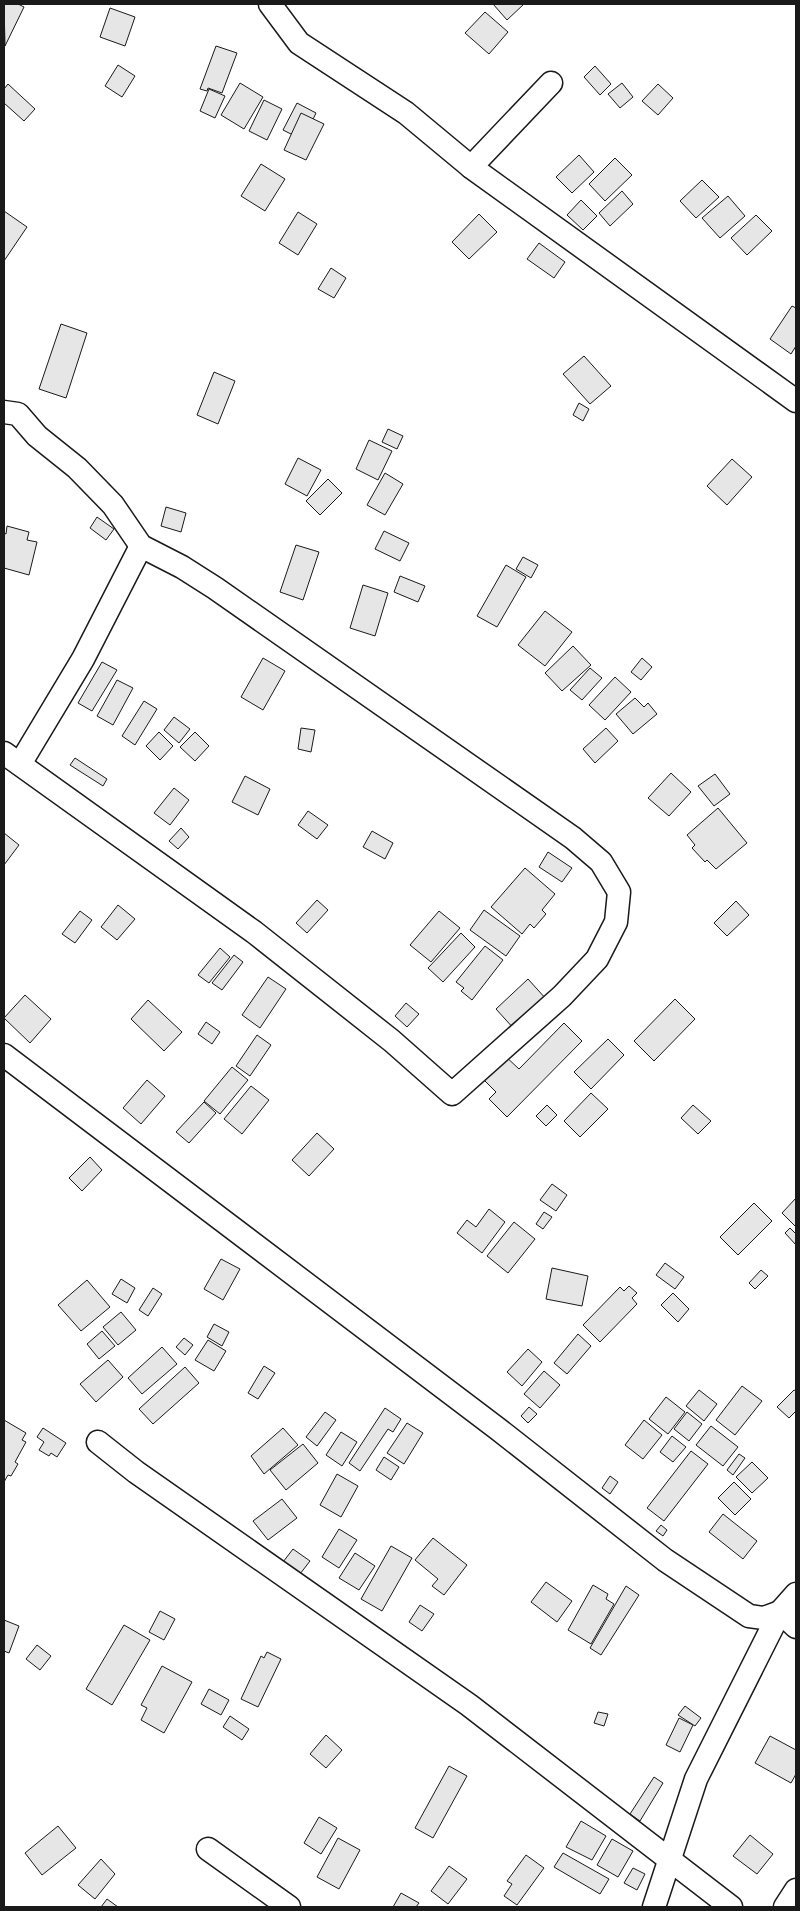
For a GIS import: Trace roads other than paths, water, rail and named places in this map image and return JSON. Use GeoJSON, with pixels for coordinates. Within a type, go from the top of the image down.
{"type":"FeatureCollection","features":[{"type":"Feature","properties":{"kind":"street"},"geometry":{"type":"LineString","coordinates":[[270,4],[299,43],[406,114],[472,167],[796,401]]}},
{"type":"Feature","properties":{"kind":"street"},"geometry":{"type":"LineString","coordinates":[[472,167],[551,83]]}},
{"type":"Feature","properties":{"kind":"street"},"geometry":{"type":"LineString","coordinates":[[4,412],[18,414],[37,436],[77,468],[113,505],[141,546],[182,567],[215,588],[573,838],[602,862],[619,892],[616,922],[597,959],[562,996],[452,1094],[392,1040],[254,932],[12,759],[83,659],[141,546]]}},
{"type":"Feature","properties":{"kind":"street"},"geometry":{"type":"LineString","coordinates":[[4,1055],[498,1429],[665,1560],[749,1616],[788,1620]]}},
{"type":"Feature","properties":{"kind":"street"},"geometry":{"type":"LineString","coordinates":[[98,1442],[136,1472],[469,1705],[731,1907]]}},
{"type":"Feature","properties":{"kind":"street"},"geometry":{"type":"LineString","coordinates":[[654,1907],[696,1779],[788,1620],[796,1594]]}},
{"type":"Feature","properties":{"kind":"street"},"geometry":{"type":"LineString","coordinates":[[208,1848],[289,1907]]}},
{"type":"Feature","properties":{"kind":"street"},"geometry":{"type":"LineString","coordinates":[[785,1907],[796,1890]]}}]}
